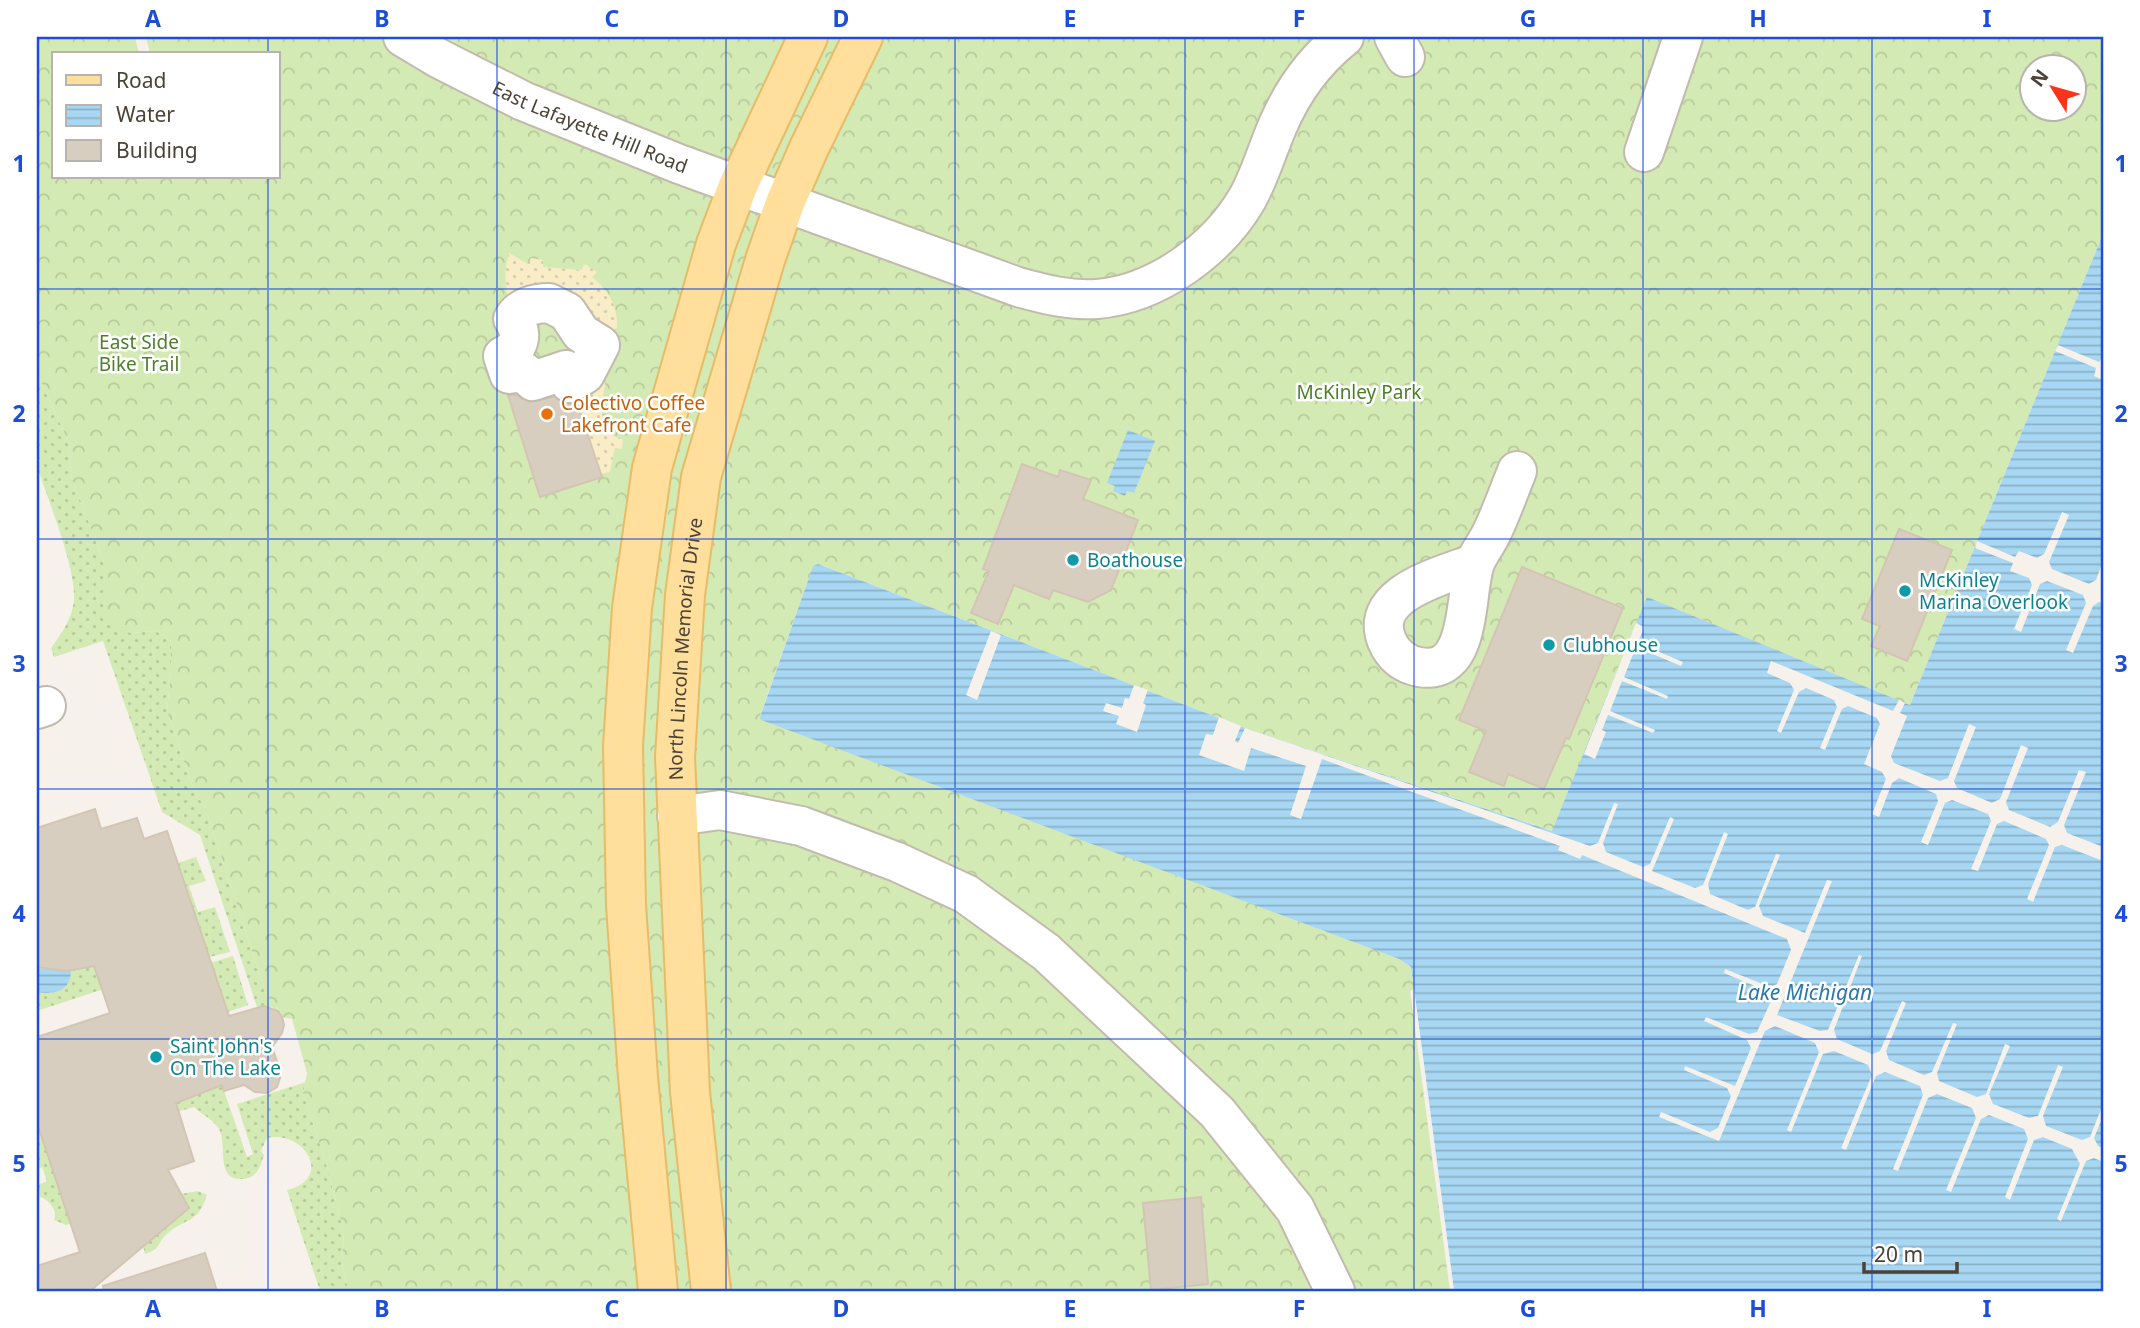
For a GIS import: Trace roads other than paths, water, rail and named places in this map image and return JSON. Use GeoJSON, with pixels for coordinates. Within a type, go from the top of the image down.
{"type":"FeatureCollection","features":[{"type":"Feature","properties":{"kind":"main road"},"geometry":{"type":"LineString","coordinates":[[657,1291],[626,905],[623,746],[632,608],[652,468],[716,244],[738,186],[808,37]]}},
{"type":"Feature","properties":{"kind":"main road","name":"North Lincoln Memorial Drive"},"geometry":{"type":"LineString","coordinates":[[711,1291],[690,1093],[677,816],[675,757],[685,595],[701,477],[765,260],[785,203],[863,37]]}},
{"type":"Feature","properties":{"kind":"street","name":"East Lafayette Hill Road"},"geometry":{"type":"LineString","coordinates":[[403,37],[523,101],[738,186],[1018,287],[1057,298],[1098,299],[1155,282],[1183,268],[1228,226],[1247,199],[1278,125],[1297,88],[1318,60],[1344,37]]}},
{"type":"Feature","properties":{"kind":"street"},"geometry":{"type":"LineString","coordinates":[[1644,152],[1683,37]]}},
{"type":"Feature","properties":{"kind":"street"},"geometry":{"type":"LineString","coordinates":[[1475,563],[1492,533],[1517,471]]}},
{"type":"Feature","properties":{"kind":"street"},"geometry":{"type":"LineString","coordinates":[[677,816],[720,810],[801,826],[897,862],[966,894],[1016,930],[1046,952],[1217,1112],[1295,1209],[1335,1291]]}},
{"type":"Feature","properties":{"kind":"water","name":"Lake Michigan"},"geometry":{"type":"Polygon","coordinates":[[[2103,234],[2103,1291],[1454,1291],[1411,967],[1399,959],[761,720],[813,566],[818,564],[1245,728],[1552,831],[1647,597],[1910,705],[2103,234]]]}},
{"type":"Feature","properties":{"kind":"water"},"geometry":{"type":"Polygon","coordinates":[[[1128,430],[1155,441],[1134,493],[1127,491],[1125,496],[1113,491],[1115,486],[1107,483],[1128,430]]]}},
{"type":"Feature","properties":{"kind":"water"},"geometry":{"type":"Polygon","coordinates":[[[37,968],[71,970],[68,983],[56,992],[37,992],[37,968]]]}},
{"type":"Feature","properties":{"kind":"place","name":"Colectivo Coffee Lakefront Cafe"},"geometry":{"type":"Point","coordinates":[547,414]}},
{"type":"Feature","properties":{"kind":"place","name":"Boathouse"},"geometry":{"type":"Point","coordinates":[1073,560]}},
{"type":"Feature","properties":{"kind":"place","name":"McKinley Marina Overlook"},"geometry":{"type":"Point","coordinates":[1905,591]}},
{"type":"Feature","properties":{"kind":"place","name":"Clubhouse"},"geometry":{"type":"Point","coordinates":[1549,645]}},
{"type":"Feature","properties":{"kind":"place","name":"Saint John's On The Lake"},"geometry":{"type":"Point","coordinates":[156,1057]}},
{"type":"Feature","properties":{"kind":"park label","name":"East Side Bike Trail"},"geometry":{"type":"Point","coordinates":[139,353]}},
{"type":"Feature","properties":{"kind":"park label","name":"McKinley Park"},"geometry":{"type":"Point","coordinates":[1359,392]}}]}
